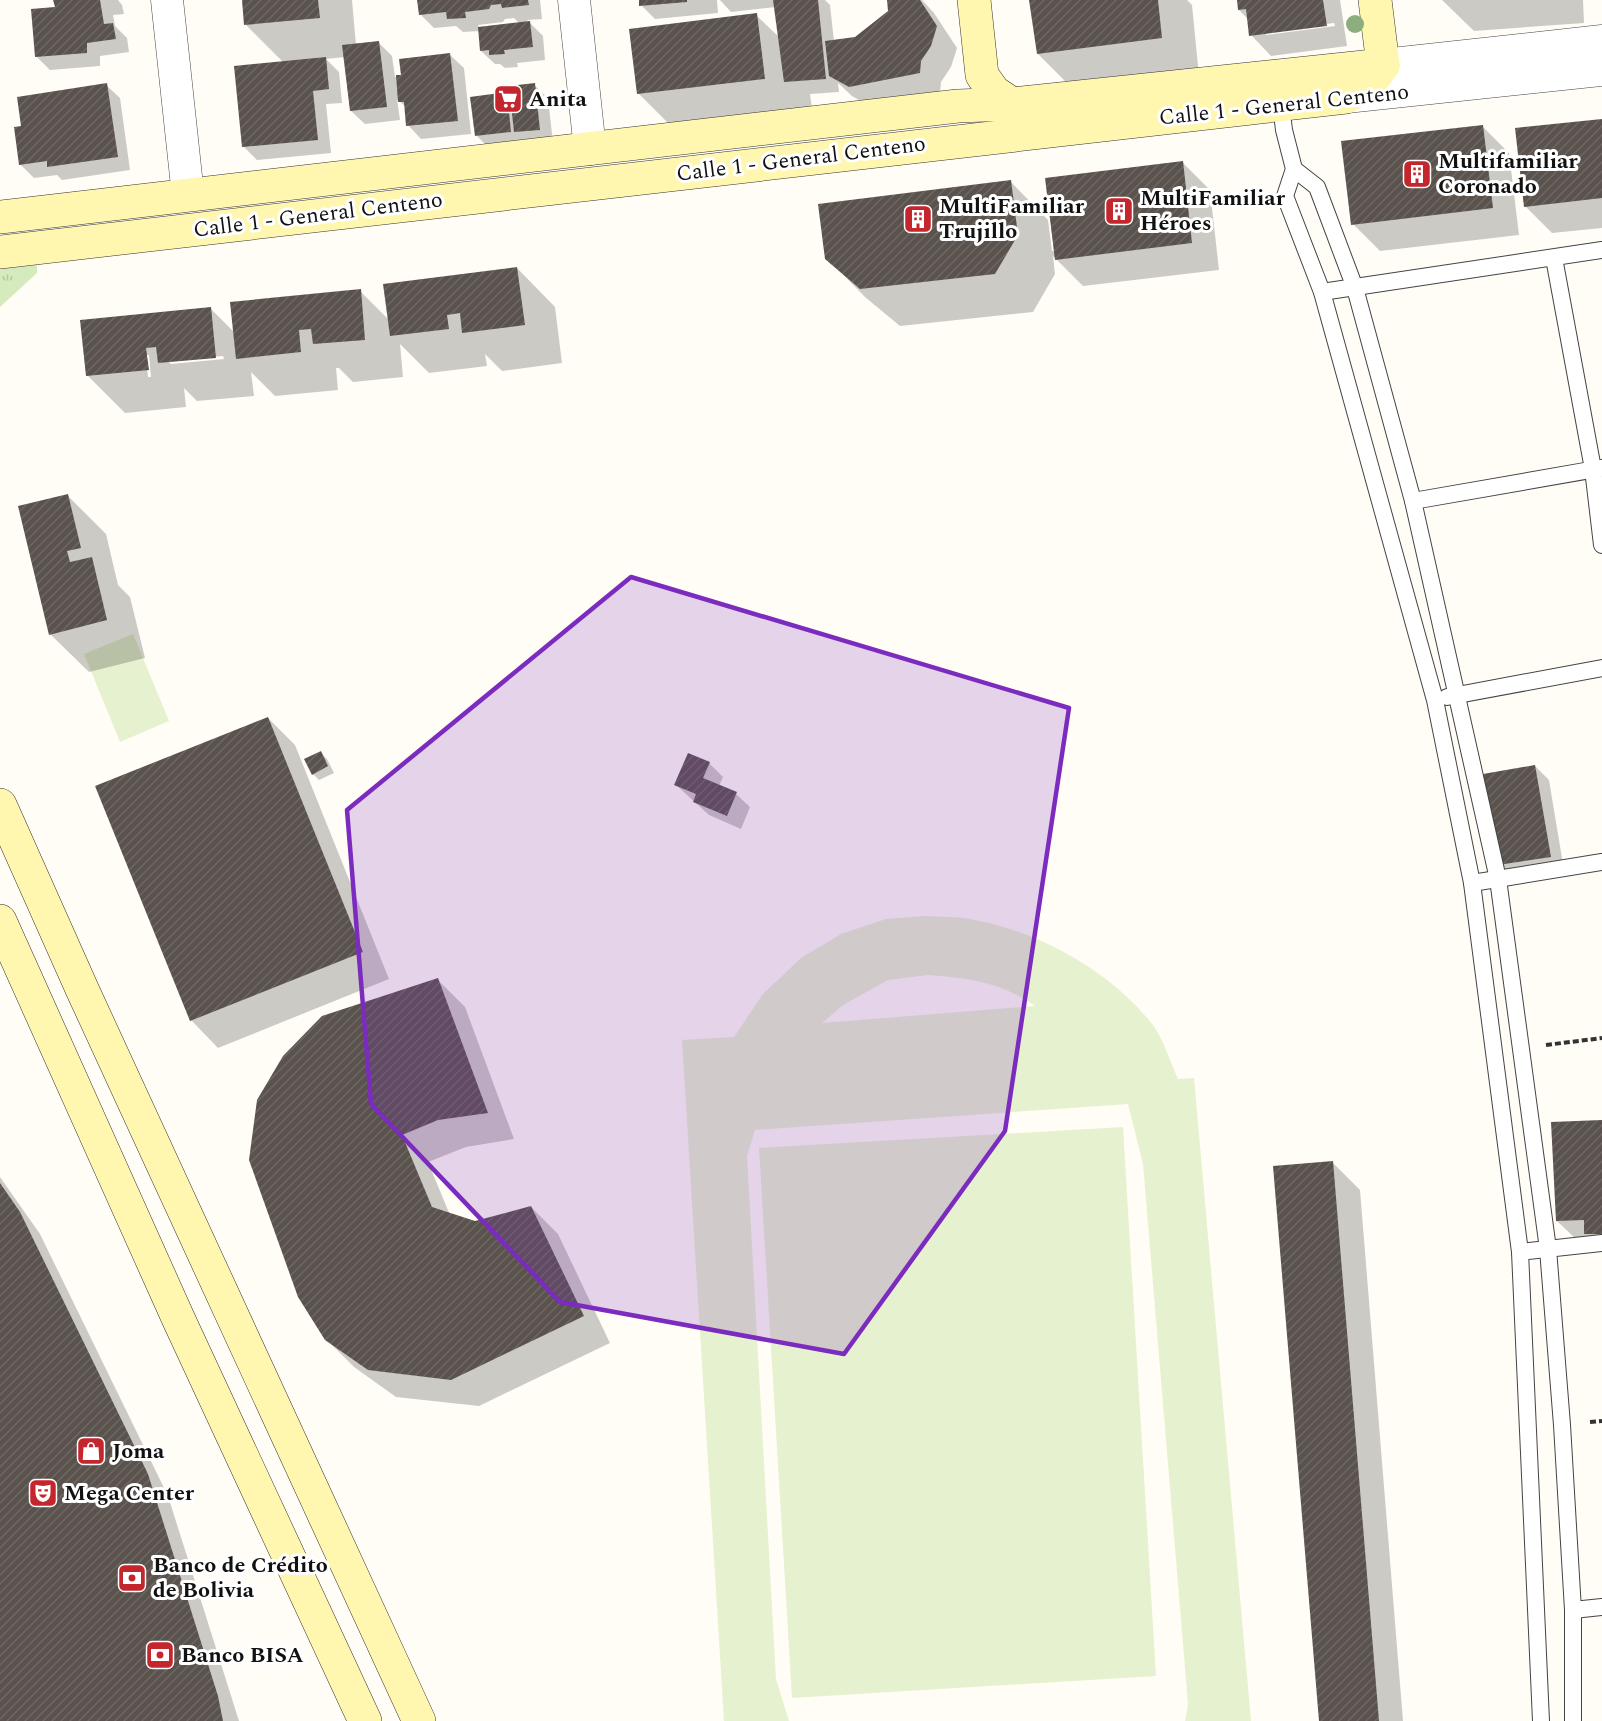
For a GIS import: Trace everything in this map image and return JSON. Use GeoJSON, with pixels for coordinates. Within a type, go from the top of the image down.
{"type":"FeatureCollection","features":[{"type":"Feature","properties":{"kind":"main road"},"geometry":{"type":"LineString","coordinates":[[974,0],[982,75],[994,92],[1012,104],[1023,122],[1040,132]]}},
{"type":"Feature","properties":{"kind":"main road"},"geometry":{"type":"LineString","coordinates":[[1346,97],[1371,82],[1383,65],[1375,0]]}},
{"type":"Feature","properties":{"kind":"main road","name":"Calle 1 - General Centeno"},"geometry":{"type":"LineString","coordinates":[[0,217],[958,106],[1012,104],[1383,65]]}},
{"type":"Feature","properties":{"kind":"main road"},"geometry":{"type":"LineString","coordinates":[[958,106],[974,93],[982,75]]}},
{"type":"Feature","properties":{"kind":"main road","name":"Calle 1 - General Centeno"},"geometry":{"type":"LineString","coordinates":[[0,252],[1346,97]]}},
{"type":"Feature","properties":{"kind":"main road"},"geometry":{"type":"LineString","coordinates":[[780,128],[784,162]]}},
{"type":"Feature","properties":{"kind":"main road"},"geometry":{"type":"LineString","coordinates":[[590,149],[595,183]]}},
{"type":"Feature","properties":{"kind":"main road"},"geometry":{"type":"LineString","coordinates":[[405,170],[409,205]]}},
{"type":"Feature","properties":{"kind":"main road"},"geometry":{"type":"LineString","coordinates":[[188,195],[192,230]]}},
{"type":"Feature","properties":{"kind":"main road"},"geometry":{"type":"LineString","coordinates":[[0,804],[82,989],[419,1721]]}},
{"type":"Feature","properties":{"kind":"main road"},"geometry":{"type":"LineString","coordinates":[[0,921],[178,1318],[365,1721]]}},
{"type":"Feature","properties":{"kind":"street"},"geometry":{"type":"LineString","coordinates":[[166,0],[188,195]]}},
{"type":"Feature","properties":{"kind":"street"},"geometry":{"type":"LineString","coordinates":[[574,0],[590,149]]}},
{"type":"Feature","properties":{"kind":"street","name":"Calle 1 - General Centeno"},"geometry":{"type":"LineString","coordinates":[[1383,65],[1596,56]]}},
{"type":"Feature","properties":{"kind":"street","name":"Calle 1 - General Centeno"},"geometry":{"type":"LineString","coordinates":[[1346,97],[1596,56]]}},
{"type":"Feature","properties":{"kind":"lane"},"geometry":{"type":"LineString","coordinates":[[1281,105],[1284,130],[1294,169],[1285,196],[1322,292],[1435,700],[1472,883],[1520,1252],[1541,1721]]}},
{"type":"Feature","properties":{"kind":"lane"},"geometry":{"type":"LineString","coordinates":[[1294,169],[1317,187],[1355,288],[1413,501],[1498,879],[1548,1249],[1562,1425],[1573,1610],[1573,1721]]}},
{"type":"Feature","properties":{"kind":"lane"},"geometry":{"type":"LineString","coordinates":[[1322,292],[1602,250]]}},
{"type":"Feature","properties":{"kind":"lane"},"geometry":{"type":"LineString","coordinates":[[1554,258],[1598,469],[1602,545]]}},
{"type":"Feature","properties":{"kind":"lane"},"geometry":{"type":"LineString","coordinates":[[1413,501],[1598,469]]}},
{"type":"Feature","properties":{"kind":"lane"},"geometry":{"type":"LineString","coordinates":[[1435,700],[1602,668]]}},
{"type":"Feature","properties":{"kind":"lane"},"geometry":{"type":"LineString","coordinates":[[1472,883],[1602,862]]}},
{"type":"Feature","properties":{"kind":"lane"},"geometry":{"type":"LineString","coordinates":[[1520,1252],[1602,1243]]}},
{"type":"Feature","properties":{"kind":"lane"},"geometry":{"type":"LineString","coordinates":[[1573,1610],[1602,1607]]}},
{"type":"Feature","properties":{"kind":"path"},"geometry":{"type":"LineString","coordinates":[[1521,1048],[1602,1038]]}},
{"type":"Feature","properties":{"kind":"highlighted area"},"geometry":{"type":"Polygon","coordinates":[[[631,577],[1069,708],[1005,1131],[844,1354],[560,1302],[371,1104],[347,810],[631,577]]]}},
{"type":"Feature","properties":{"kind":"green space"},"geometry":{"type":"Polygon","coordinates":[[[37,265],[37,273],[0,307],[0,269],[37,265]]]}},
{"type":"Feature","properties":{"kind":"green space"},"geometry":{"type":"Polygon","coordinates":[[[133,634],[169,721],[120,742],[84,654],[133,634]]]}},
{"type":"Feature","properties":{"kind":"green space"},"geometry":{"type":"Polygon","coordinates":[[[924,916],[969,919],[1025,934],[1073,957],[1116,988],[1153,1025],[1178,1079],[1194,1078],[1251,1721],[1185,1721],[1188,1704],[1143,1164],[1128,1104],[755,1130],[747,1156],[776,1679],[789,1721],[724,1721],[682,1040],[734,1037],[763,994],[801,958],[841,934],[886,919],[924,916]],[[928,975],[888,980],[843,1005],[822,1023],[1035,1006],[997,986],[928,975]]]}},
{"type":"Feature","properties":{"kind":"green space"},"geometry":{"type":"Polygon","coordinates":[[[1123,1127],[1156,1676],[792,1698],[759,1148],[1123,1127]]]}},
{"type":"Feature","properties":{"kind":"building"},"geometry":{"type":"Polygon","coordinates":[[[53,0],[100,0],[104,24],[113,23],[116,39],[87,43],[87,53],[35,57],[31,9],[55,7],[53,0]]]}},
{"type":"Feature","properties":{"kind":"building"},"geometry":{"type":"Polygon","coordinates":[[[242,0],[318,0],[320,18],[244,25],[242,0]]]}},
{"type":"Feature","properties":{"kind":"building"},"geometry":{"type":"Polygon","coordinates":[[[417,0],[528,0],[529,5],[502,8],[501,4],[491,5],[489,9],[465,12],[466,18],[447,19],[446,12],[419,15],[417,0]]]}},
{"type":"Feature","properties":{"kind":"building"},"geometry":{"type":"Polygon","coordinates":[[[639,0],[687,0],[687,2],[639,6],[639,0]]]}},
{"type":"Feature","properties":{"kind":"building"},"geometry":{"type":"Polygon","coordinates":[[[773,0],[818,0],[826,79],[784,82],[773,0]]]}},
{"type":"Feature","properties":{"kind":"building"},"geometry":{"type":"Polygon","coordinates":[[[887,0],[920,0],[937,26],[931,46],[921,61],[920,73],[849,87],[829,76],[825,41],[855,37],[888,11],[887,0]]]}},
{"type":"Feature","properties":{"kind":"building"},"geometry":{"type":"Polygon","coordinates":[[[1029,0],[1158,0],[1162,38],[1037,54],[1029,0]]]}},
{"type":"Feature","properties":{"kind":"building"},"geometry":{"type":"Polygon","coordinates":[[[1237,0],[1323,0],[1327,26],[1249,36],[1246,9],[1238,10],[1237,0]]]}},
{"type":"Feature","properties":{"kind":"building"},"geometry":{"type":"Polygon","coordinates":[[[757,13],[765,79],[637,94],[629,29],[757,13]]]}},
{"type":"Feature","properties":{"kind":"building"},"geometry":{"type":"Polygon","coordinates":[[[530,21],[533,47],[504,50],[505,54],[489,55],[489,50],[480,51],[478,27],[530,21]]]}},
{"type":"Feature","properties":{"kind":"building"},"geometry":{"type":"Polygon","coordinates":[[[379,41],[387,107],[350,111],[342,45],[379,41]]]}},
{"type":"Feature","properties":{"kind":"building"},"geometry":{"type":"Polygon","coordinates":[[[450,53],[458,121],[406,126],[404,102],[398,102],[396,75],[401,75],[399,59],[450,53]]]}},
{"type":"Feature","properties":{"kind":"building"},"geometry":{"type":"Polygon","coordinates":[[[326,57],[329,89],[313,91],[318,140],[242,147],[234,66],[326,57]]]}},
{"type":"Feature","properties":{"kind":"building"},"geometry":{"type":"Polygon","coordinates":[[[107,83],[118,157],[47,167],[47,161],[19,165],[14,127],[21,126],[17,97],[107,83]]]}},
{"type":"Feature","properties":{"kind":"building"},"geometry":{"type":"Polygon","coordinates":[[[535,83],[540,130],[514,132],[509,86],[535,83]]]}},
{"type":"Feature","properties":{"kind":"building"},"geometry":{"type":"Polygon","coordinates":[[[507,92],[511,132],[475,136],[470,97],[507,92]]]}},
{"type":"Feature","properties":{"kind":"building"},"geometry":{"type":"Polygon","coordinates":[[[1602,119],[1602,198],[1524,207],[1515,128],[1602,119]]]}},
{"type":"Feature","properties":{"kind":"building","name":"Multifamiliar Coronado"},"geometry":{"type":"Polygon","coordinates":[[[1483,125],[1493,208],[1351,225],[1341,141],[1483,125]]]}},
{"type":"Feature","properties":{"kind":"building","name":"MultiFamiliar Héroes"},"geometry":{"type":"Polygon","coordinates":[[[1183,161],[1192,243],[1055,260],[1045,178],[1183,161]]]}},
{"type":"Feature","properties":{"kind":"building","name":"MultiFamiliar Trujillo"},"geometry":{"type":"Polygon","coordinates":[[[1011,180],[1018,235],[995,274],[860,289],[825,259],[818,204],[1011,180]]]}},
{"type":"Feature","properties":{"kind":"building"},"geometry":{"type":"Polygon","coordinates":[[[517,267],[525,325],[462,333],[460,313],[447,315],[449,329],[390,336],[383,284],[517,267]]]}},
{"type":"Feature","properties":{"kind":"building"},"geometry":{"type":"Polygon","coordinates":[[[361,289],[365,340],[313,344],[311,329],[299,330],[301,352],[236,359],[230,302],[361,289]]]}},
{"type":"Feature","properties":{"kind":"building"},"geometry":{"type":"Polygon","coordinates":[[[211,307],[216,358],[158,363],[156,347],[146,348],[149,370],[86,376],[80,320],[211,307]]]}},
{"type":"Feature","properties":{"kind":"building"},"geometry":{"type":"Polygon","coordinates":[[[68,494],[81,548],[67,551],[70,562],[92,557],[107,620],[49,635],[18,506],[68,494]]]}},
{"type":"Feature","properties":{"kind":"building"},"geometry":{"type":"Polygon","coordinates":[[[268,717],[363,952],[190,1021],[95,786],[268,717]]]}},
{"type":"Feature","properties":{"kind":"building"},"geometry":{"type":"Polygon","coordinates":[[[321,751],[328,766],[312,775],[304,759],[321,751]]]}},
{"type":"Feature","properties":{"kind":"building"},"geometry":{"type":"Polygon","coordinates":[[[688,753],[710,762],[703,778],[737,792],[727,816],[693,802],[696,794],[674,785],[688,753]]]}},
{"type":"Feature","properties":{"kind":"building"},"geometry":{"type":"Polygon","coordinates":[[[1535,765],[1551,857],[1498,865],[1483,774],[1535,765]]]}},
{"type":"Feature","properties":{"kind":"building"},"geometry":{"type":"Polygon","coordinates":[[[438,978],[488,1113],[438,1120],[402,1135],[432,1207],[475,1221],[531,1206],[584,1316],[451,1380],[368,1370],[325,1340],[298,1297],[249,1160],[257,1100],[283,1056],[322,1016],[438,978]]]}},
{"type":"Feature","properties":{"kind":"building"},"geometry":{"type":"Polygon","coordinates":[[[1602,1120],[1602,1234],[1584,1234],[1584,1220],[1556,1221],[1551,1122],[1602,1120]]]}},
{"type":"Feature","properties":{"kind":"building"},"geometry":{"type":"Polygon","coordinates":[[[1333,1161],[1379,1721],[1319,1721],[1273,1166],[1333,1161]]]}},
{"type":"Feature","properties":{"kind":"building","name":"Mega Center"},"geometry":{"type":"Polygon","coordinates":[[[0,1183],[20,1212],[148,1474],[218,1696],[223,1721],[0,1721],[0,1183]]]}},
{"type":"Feature","properties":{"kind":"place","name":"Anita"},"geometry":{"type":"Point","coordinates":[508,99]}},
{"type":"Feature","properties":{"kind":"place","name":"Multifamiliar Coronado"},"geometry":{"type":"Point","coordinates":[1417,174]}},
{"type":"Feature","properties":{"kind":"place","name":"MultiFamiliar Héroes"},"geometry":{"type":"Point","coordinates":[1119,211]}},
{"type":"Feature","properties":{"kind":"place","name":"MultiFamiliar Trujillo"},"geometry":{"type":"Point","coordinates":[918,219]}},
{"type":"Feature","properties":{"kind":"place","name":"Joma"},"geometry":{"type":"Point","coordinates":[91,1451]}},
{"type":"Feature","properties":{"kind":"place","name":"Mega Center"},"geometry":{"type":"Point","coordinates":[43,1493]}},
{"type":"Feature","properties":{"kind":"place","name":"Banco de Crédito de Bolivia"},"geometry":{"type":"Point","coordinates":[132,1578]}},
{"type":"Feature","properties":{"kind":"place","name":"Banco BISA"},"geometry":{"type":"Point","coordinates":[160,1655]}}]}
